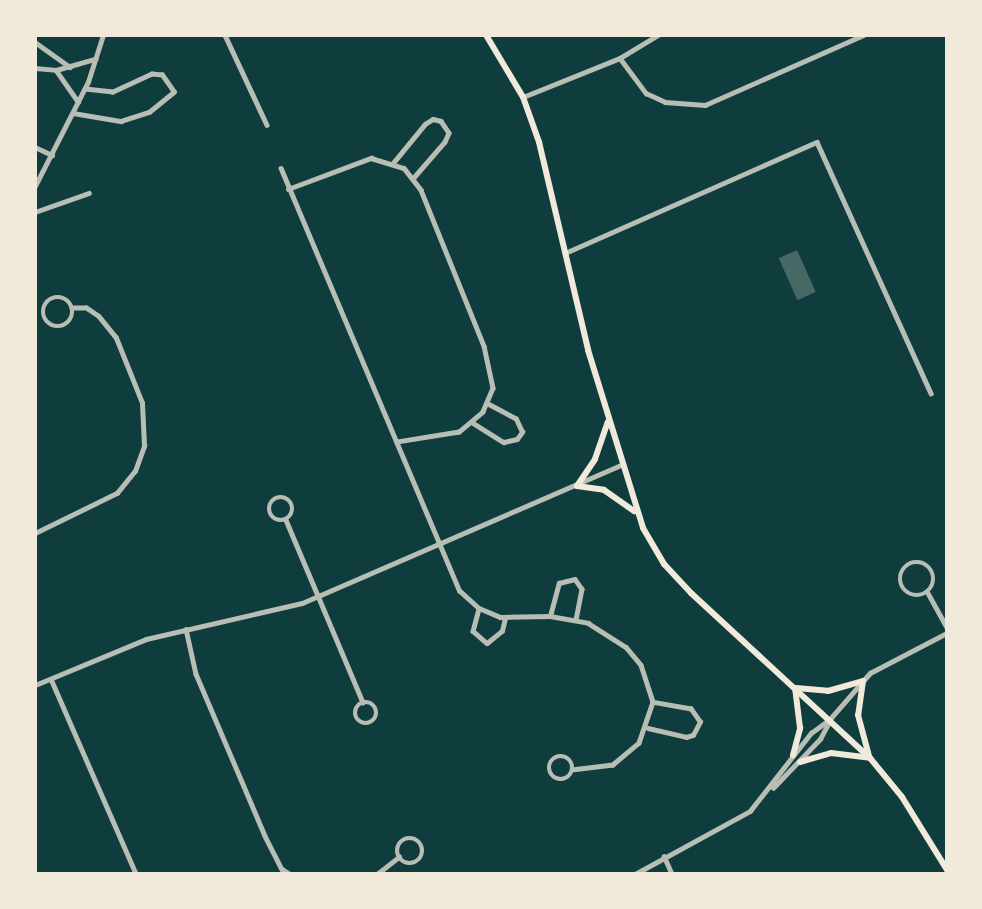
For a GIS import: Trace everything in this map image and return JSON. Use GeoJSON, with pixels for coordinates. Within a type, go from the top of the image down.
{"type":"FeatureCollection","features":[{"type":"Feature","properties":{"kind":"main road"},"geometry":{"type":"LineString","coordinates":[[486,35],[523,97],[539,142],[608,422],[638,515],[673,574],[870,758],[902,797],[947,870]]}},
{"type":"Feature","properties":{"kind":"main road"},"geometry":{"type":"LineString","coordinates":[[608,422],[595,459],[577,486],[604,490],[638,515]]}},
{"type":"Feature","properties":{"kind":"main road"},"geometry":{"type":"LineString","coordinates":[[794,688],[828,691],[863,681],[858,715],[870,758]]}},
{"type":"Feature","properties":{"kind":"main road"},"geometry":{"type":"LineString","coordinates":[[793,755],[800,728],[794,688]]}},
{"type":"Feature","properties":{"kind":"main road"},"geometry":{"type":"LineString","coordinates":[[800,762],[831,753],[870,758]]}},
{"type":"Feature","properties":{"kind":"street"},"geometry":{"type":"LineString","coordinates":[[36,184],[85,89],[103,35]]}},
{"type":"Feature","properties":{"kind":"street"},"geometry":{"type":"LineString","coordinates":[[225,35],[267,125]]}},
{"type":"Feature","properties":{"kind":"street"},"geometry":{"type":"LineString","coordinates":[[523,97],[620,58],[658,35]]}},
{"type":"Feature","properties":{"kind":"street"},"geometry":{"type":"LineString","coordinates":[[620,58],[646,93],[665,102],[705,105],[864,35]]}},
{"type":"Feature","properties":{"kind":"street"},"geometry":{"type":"LineString","coordinates":[[35,42],[70,67]]}},
{"type":"Feature","properties":{"kind":"street"},"geometry":{"type":"LineString","coordinates":[[35,68],[56,71],[96,59]]}},
{"type":"Feature","properties":{"kind":"street"},"geometry":{"type":"LineString","coordinates":[[56,71],[78,103]]}},
{"type":"Feature","properties":{"kind":"street"},"geometry":{"type":"LineString","coordinates":[[73,113],[121,121],[149,112],[174,92],[162,75],[152,74],[113,92],[85,89]]}},
{"type":"Feature","properties":{"kind":"street"},"geometry":{"type":"LineString","coordinates":[[393,163],[425,124],[433,119],[441,121],[449,134],[414,178]]}},
{"type":"Feature","properties":{"kind":"street"},"geometry":{"type":"LineString","coordinates":[[565,253],[817,142],[930,393]]}},
{"type":"Feature","properties":{"kind":"street"},"geometry":{"type":"LineString","coordinates":[[35,147],[52,155]]}},
{"type":"Feature","properties":{"kind":"street"},"geometry":{"type":"LineString","coordinates":[[288,189],[360,160],[393,163],[414,178],[484,346],[493,376],[488,404],[474,423],[441,437],[397,442]]}},
{"type":"Feature","properties":{"kind":"street"},"geometry":{"type":"LineString","coordinates":[[281,168],[460,591],[479,608],[505,618],[550,616],[576,619],[605,631],[635,656],[647,677],[653,702],[648,728],[622,760],[601,769],[574,770]]}},
{"type":"Feature","properties":{"kind":"street"},"geometry":{"type":"LineString","coordinates":[[35,212],[89,192]]}},
{"type":"Feature","properties":{"kind":"street"},"geometry":{"type":"LineString","coordinates":[[53,298],[65,299],[72,308],[71,319],[62,326],[51,325],[43,316],[44,305],[53,298]]}},
{"type":"Feature","properties":{"kind":"street"},"geometry":{"type":"LineString","coordinates":[[35,533],[117,493],[135,471],[144,446],[142,402],[116,338],[98,316],[86,308],[72,308]]}},
{"type":"Feature","properties":{"kind":"street"},"geometry":{"type":"LineString","coordinates":[[474,423],[504,442],[517,439],[522,432],[516,419],[488,404]]}},
{"type":"Feature","properties":{"kind":"street"},"geometry":{"type":"LineString","coordinates":[[35,685],[146,639],[290,607],[621,465]]}},
{"type":"Feature","properties":{"kind":"street"},"geometry":{"type":"LineString","coordinates":[[286,520],[270,514],[277,498],[292,505],[286,520],[363,702],[377,710],[370,724],[355,717],[363,702]]}},
{"type":"Feature","properties":{"kind":"street"},"geometry":{"type":"LineString","coordinates":[[919,563],[931,569],[934,582],[928,593],[915,596],[904,590],[901,577],[907,566],[919,563]]}},
{"type":"Feature","properties":{"kind":"street"},"geometry":{"type":"LineString","coordinates":[[550,616],[555,590],[566,578],[580,583],[582,589],[576,619]]}},
{"type":"Feature","properties":{"kind":"street"},"geometry":{"type":"LineString","coordinates":[[928,593],[947,627]]}},
{"type":"Feature","properties":{"kind":"street"},"geometry":{"type":"LineString","coordinates":[[479,608],[473,631],[487,643],[502,631],[505,618]]}},
{"type":"Feature","properties":{"kind":"street"},"geometry":{"type":"LineString","coordinates":[[186,629],[196,674],[265,836],[282,869],[290,874]]}},
{"type":"Feature","properties":{"kind":"street"},"geometry":{"type":"LineString","coordinates":[[767,793],[793,755],[830,719],[863,681],[902,654],[947,633]]}},
{"type":"Feature","properties":{"kind":"street"},"geometry":{"type":"LineString","coordinates":[[51,679],[136,874]]}},
{"type":"Feature","properties":{"kind":"street"},"geometry":{"type":"LineString","coordinates":[[648,728],[686,737],[693,735],[700,722],[691,709],[653,702]]}},
{"type":"Feature","properties":{"kind":"street"},"geometry":{"type":"LineString","coordinates":[[635,874],[664,856],[737,821],[800,762],[830,719]]}},
{"type":"Feature","properties":{"kind":"street"},"geometry":{"type":"LineString","coordinates":[[563,756],[571,761],[574,770],[569,778],[560,781],[552,776],[549,767],[553,759],[563,756]]}},
{"type":"Feature","properties":{"kind":"street"},"geometry":{"type":"LineString","coordinates":[[414,839],[422,845],[423,855],[416,863],[406,864],[399,857],[398,847],[404,840],[414,839]]}},
{"type":"Feature","properties":{"kind":"street"},"geometry":{"type":"LineString","coordinates":[[940,857],[947,853]]}},
{"type":"Feature","properties":{"kind":"street"},"geometry":{"type":"LineString","coordinates":[[664,856],[672,874]]}},
{"type":"Feature","properties":{"kind":"street"},"geometry":{"type":"LineString","coordinates":[[376,874],[399,857]]}},
{"type":"Feature","properties":{"kind":"building"},"geometry":{"type":"Polygon","coordinates":[[[797,250],[816,292],[797,300],[779,258],[797,250]]]}}]}
